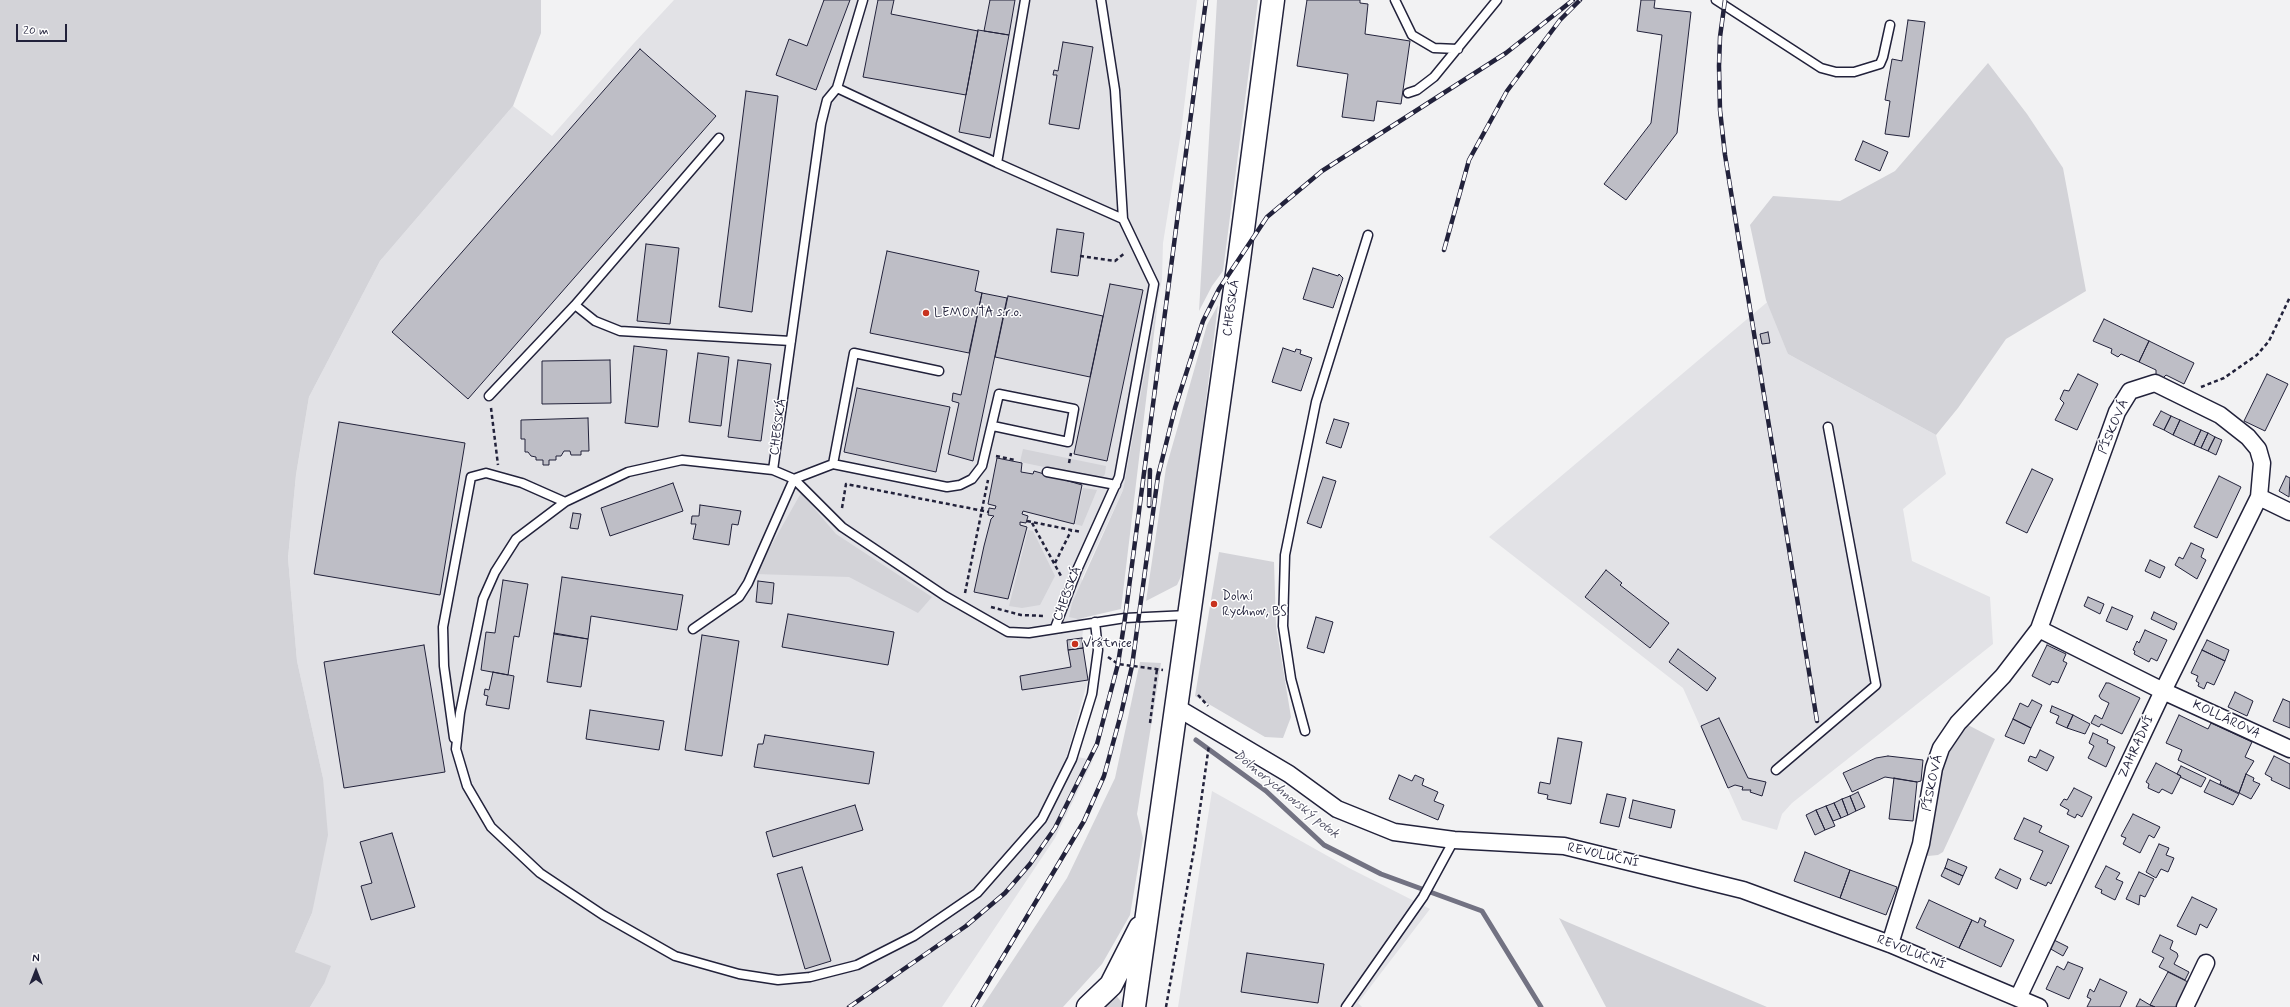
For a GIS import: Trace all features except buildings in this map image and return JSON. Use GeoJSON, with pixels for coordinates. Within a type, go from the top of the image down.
{"type":"FeatureCollection","features":[{"type":"Feature","properties":{"kind":"street","name":"CHEBSKÁ"},"geometry":{"type":"LineString","coordinates":[[1134,1007],[1239,260],[1273,0]]}},
{"type":"Feature","properties":{"kind":"street","name":"PÍSKOVÁ"},"geometry":{"type":"LineString","coordinates":[[1890,944],[1921,844],[1934,768],[1941,748],[1958,723],[2003,676],[2039,629],[2117,412],[2130,391],[2155,383],[2220,415],[2248,437],[2258,449],[2262,463],[2259,497]]}},
{"type":"Feature","properties":{"kind":"street"},"geometry":{"type":"LineString","coordinates":[[2259,497],[2290,512]]}},
{"type":"Feature","properties":{"kind":"street","name":"ZAHRADNÍ"},"geometry":{"type":"LineString","coordinates":[[2018,998],[2163,691],[2259,497]]}},
{"type":"Feature","properties":{"kind":"street"},"geometry":{"type":"LineString","coordinates":[[2039,629],[2163,691]]}},
{"type":"Feature","properties":{"kind":"street","name":"KOLLÁROVA"},"geometry":{"type":"LineString","coordinates":[[2163,691],[2290,749]]}},
{"type":"Feature","properties":{"kind":"street","name":"REVOLUČNÍ"},"geometry":{"type":"LineString","coordinates":[[1176,707],[1289,774],[1337,810],[1394,832],[1454,840],[1564,846],[1743,890],[1890,944],[2039,1007]]}},
{"type":"Feature","properties":{"kind":"street"},"geometry":{"type":"LineString","coordinates":[[1088,1007],[1111,985],[1148,913]]}},
{"type":"Feature","properties":{"kind":"street"},"geometry":{"type":"LineString","coordinates":[[2185,1007],[2206,963]]}},
{"type":"Feature","properties":{"kind":"lane"},"geometry":{"type":"LineString","coordinates":[[863,0],[837,88],[996,163],[1123,219],[1114,90],[1101,0]]}},
{"type":"Feature","properties":{"kind":"lane"},"geometry":{"type":"LineString","coordinates":[[996,163],[1025,0]]}},
{"type":"Feature","properties":{"kind":"lane"},"geometry":{"type":"LineString","coordinates":[[1395,0],[1412,35],[1434,48],[1458,49]]}},
{"type":"Feature","properties":{"kind":"lane"},"geometry":{"type":"LineString","coordinates":[[1408,93],[1418,90],[1434,78],[1497,0]]}},
{"type":"Feature","properties":{"kind":"lane"},"geometry":{"type":"LineString","coordinates":[[1716,0],[1821,68],[1836,72],[1854,72],[1880,64],[1884,57],[1890,25]]}},
{"type":"Feature","properties":{"kind":"lane","name":"CHEBSKÁ"},"geometry":{"type":"LineString","coordinates":[[837,88],[826,100],[821,124],[773,470],[794,479],[839,523],[945,596],[1008,632],[1029,633],[1095,622],[1138,617],[1189,615]]}},
{"type":"Feature","properties":{"kind":"lane"},"geometry":{"type":"LineString","coordinates":[[490,396],[575,305],[720,138]]}},
{"type":"Feature","properties":{"kind":"lane","name":"CHEBSKÁ"},"geometry":{"type":"LineString","coordinates":[[1055,628],[1077,570],[1116,485],[1154,284],[1123,219]]}},
{"type":"Feature","properties":{"kind":"lane"},"geometry":{"type":"LineString","coordinates":[[1306,730],[1291,679],[1282,626],[1284,555],[1316,402],[1368,235]]}},
{"type":"Feature","properties":{"kind":"lane"},"geometry":{"type":"LineString","coordinates":[[575,305],[595,321],[620,331],[791,341]]}},
{"type":"Feature","properties":{"kind":"lane"},"geometry":{"type":"LineString","coordinates":[[833,464],[854,353],[938,371]]}},
{"type":"Feature","properties":{"kind":"lane"},"geometry":{"type":"LineString","coordinates":[[693,629],[739,597],[748,583],[794,479],[833,464],[947,487],[960,485],[972,479],[982,466],[993,426],[999,394],[1074,408],[1068,442],[993,426]]}},
{"type":"Feature","properties":{"kind":"lane"},"geometry":{"type":"LineString","coordinates":[[1776,770],[1876,685],[1828,427]]}},
{"type":"Feature","properties":{"kind":"lane"},"geometry":{"type":"LineString","coordinates":[[456,749],[461,705],[483,599],[489,585],[516,539],[565,502],[628,472],[682,460],[773,470]]}},
{"type":"Feature","properties":{"kind":"lane"},"geometry":{"type":"LineString","coordinates":[[1047,472],[1116,485]]}},
{"type":"Feature","properties":{"kind":"lane"},"geometry":{"type":"LineString","coordinates":[[565,502],[522,483],[486,473],[471,477],[443,628],[444,666],[456,749],[467,786],[491,826],[540,873],[603,915],[675,956],[739,974],[778,980],[810,977],[857,965],[914,936],[977,893],[1042,819],[1072,759],[1092,694],[1098,650],[1095,622]]}},
{"type":"Feature","properties":{"kind":"lane"},"geometry":{"type":"LineString","coordinates":[[1346,1007],[1423,897],[1454,840]]}},
{"type":"Feature","properties":{"kind":"path"},"geometry":{"type":"LineString","coordinates":[[1080,256],[1114,262],[1135,245]]}},
{"type":"Feature","properties":{"kind":"path"},"geometry":{"type":"LineString","coordinates":[[2180,396],[2224,378],[2257,355],[2269,341],[2290,297]]}},
{"type":"Feature","properties":{"kind":"path"},"geometry":{"type":"LineString","coordinates":[[490,396],[499,477]]}},
{"type":"Feature","properties":{"kind":"path"},"geometry":{"type":"LineString","coordinates":[[993,455],[1016,460]]}},
{"type":"Feature","properties":{"kind":"path"},"geometry":{"type":"LineString","coordinates":[[968,597],[965,592],[989,476]]}},
{"type":"Feature","properties":{"kind":"path"},"geometry":{"type":"LineString","coordinates":[[839,523],[846,484],[988,512]]}},
{"type":"Feature","properties":{"kind":"path"},"geometry":{"type":"LineString","coordinates":[[1027,521],[1083,533]]}},
{"type":"Feature","properties":{"kind":"path"},"geometry":{"type":"LineString","coordinates":[[1032,523],[1063,580]]}},
{"type":"Feature","properties":{"kind":"path"},"geometry":{"type":"LineString","coordinates":[[1055,563],[1071,531]]}},
{"type":"Feature","properties":{"kind":"path"},"geometry":{"type":"LineString","coordinates":[[990,606],[1021,615],[1046,616]]}},
{"type":"Feature","properties":{"kind":"path"},"geometry":{"type":"LineString","coordinates":[[1098,650],[1118,664],[1181,673]]}},
{"type":"Feature","properties":{"kind":"path"},"geometry":{"type":"LineString","coordinates":[[1150,723],[1157,669]]}},
{"type":"Feature","properties":{"kind":"path"},"geometry":{"type":"LineString","coordinates":[[1166,1007],[1209,746]]}},
{"type":"Feature","properties":{"kind":"shaded area"},"geometry":{"type":"Polygon","coordinates":[[[0,0],[541,0],[541,33],[513,106],[380,261],[309,397],[296,475],[288,558],[297,661],[323,778],[328,835],[312,913],[295,952],[331,966],[324,984],[310,1007],[0,1007],[0,0]]]}},
{"type":"Feature","properties":{"kind":"shaded area"},"geometry":{"type":"Polygon","coordinates":[[[674,0],[1197,0],[1181,132],[1163,243],[1162,279],[1123,490],[1082,578],[1084,624],[1082,638],[1088,680],[1067,755],[1093,760],[1055,838],[942,1007],[310,1007],[324,984],[295,952],[312,913],[323,778],[297,661],[288,558],[296,475],[309,397],[380,261],[513,106],[552,136],[674,0]]]}},
{"type":"Feature","properties":{"kind":"shaded area"},"geometry":{"type":"Polygon","coordinates":[[[1217,0],[1258,0],[1223,271],[1212,286],[1199,311],[1217,0]]]}},
{"type":"Feature","properties":{"kind":"shaded area"},"geometry":{"type":"Polygon","coordinates":[[[1988,63],[2027,114],[2063,168],[2086,291],[2006,339],[1958,408],[1936,435],[1788,354],[1766,300],[1750,225],[1773,196],[1840,201],[1895,171],[1988,63]]]}},
{"type":"Feature","properties":{"kind":"shaded area"},"geometry":{"type":"Polygon","coordinates":[[[1778,293],[1788,354],[1936,435],[1946,474],[1903,509],[1912,561],[1990,597],[1993,644],[1792,803],[1782,814],[1777,830],[1742,820],[1683,688],[1489,537],[1778,293]]]}},
{"type":"Feature","properties":{"kind":"shaded area"},"geometry":{"type":"Polygon","coordinates":[[[1158,300],[1121,609],[1078,619],[1069,617],[1072,603],[1123,490],[1158,300]]]}},
{"type":"Feature","properties":{"kind":"shaded area"},"geometry":{"type":"Polygon","coordinates":[[[1218,305],[1185,568],[1177,585],[1146,601],[1166,468],[1207,325],[1218,305]]]}},
{"type":"Feature","properties":{"kind":"shaded area"},"geometry":{"type":"Polygon","coordinates":[[[1023,449],[1106,466],[1105,474],[1102,479],[1020,462],[1023,449]]]}},
{"type":"Feature","properties":{"kind":"shaded area"},"geometry":{"type":"Polygon","coordinates":[[[1083,488],[1097,490],[1082,526],[1075,524],[1083,488]]]}},
{"type":"Feature","properties":{"kind":"shaded area"},"geometry":{"type":"Polygon","coordinates":[[[801,493],[836,534],[932,597],[918,613],[849,577],[755,574],[801,493]]]}},
{"type":"Feature","properties":{"kind":"shaded area"},"geometry":{"type":"Polygon","coordinates":[[[1028,530],[1033,531],[1055,576],[1040,605],[1022,608],[1009,606],[1028,530]]]}},
{"type":"Feature","properties":{"kind":"shaded area"},"geometry":{"type":"Polygon","coordinates":[[[1219,552],[1274,562],[1276,626],[1291,717],[1283,738],[1265,737],[1195,696],[1219,552]]]}},
{"type":"Feature","properties":{"kind":"shaded area"},"geometry":{"type":"Polygon","coordinates":[[[1140,662],[1161,663],[1137,814],[1143,838],[1130,915],[1102,964],[1063,1007],[982,1007],[1067,878],[1115,778],[1140,662]]]}},
{"type":"Feature","properties":{"kind":"shaded area"},"geometry":{"type":"Polygon","coordinates":[[[1968,725],[1995,739],[1943,852],[1938,855],[1928,856],[1924,854],[1944,763],[1952,748],[1968,725]]]}},
{"type":"Feature","properties":{"kind":"shaded area"},"geometry":{"type":"Polygon","coordinates":[[[1212,791],[1349,868],[1430,909],[1358,1003],[1362,1007],[1178,1007],[1212,791]]]}},
{"type":"Feature","properties":{"kind":"shaded area"},"geometry":{"type":"Polygon","coordinates":[[[1559,918],[1565,921],[1767,1007],[1606,1007],[1559,918]]]}},
{"type":"Feature","properties":{"kind":"shaded area"},"geometry":{"type":"Polygon","coordinates":[[[1115,994],[1123,1004],[1123,1007],[1101,1007],[1115,994]]]}},
{"type":"Feature","properties":{"kind":"waterway","name":"Dolnorychnovský potok"},"geometry":{"type":"LineString","coordinates":[[1196,740],[1266,791],[1324,845],[1381,874],[1482,911],[1541,1007]]}},
{"type":"Feature","properties":{"kind":"railway"},"geometry":{"type":"LineString","coordinates":[[849,1007],[966,926],[1005,893],[1030,864],[1055,828],[1097,744],[1118,664],[1125,618],[1206,0]]}},
{"type":"Feature","properties":{"kind":"railway"},"geometry":{"type":"LineString","coordinates":[[973,1007],[1084,821],[1104,776],[1132,666],[1158,476],[1175,408],[1203,321],[1219,289],[1267,217],[1322,171],[1506,53],[1573,0]]}},
{"type":"Feature","properties":{"kind":"railway"},"geometry":{"type":"LineString","coordinates":[[1444,250],[1469,160],[1507,91],[1560,20],[1580,0]]}},
{"type":"Feature","properties":{"kind":"railway"},"geometry":{"type":"LineString","coordinates":[[1725,0],[1720,37],[1719,66],[1720,110],[1725,155],[1817,721]]}},
{"type":"Feature","properties":{"kind":"railway"},"geometry":{"type":"LineString","coordinates":[[1149,506],[1150,470]]}},
{"type":"Feature","properties":{"kind":"place","name":"LEMONTA s.r.o."},"geometry":{"type":"Point","coordinates":[926,313]}},
{"type":"Feature","properties":{"kind":"place","name":"Dolní Rychnov, BS"},"geometry":{"type":"Point","coordinates":[1214,604]}},
{"type":"Feature","properties":{"kind":"place","name":"Vrátnice"},"geometry":{"type":"Point","coordinates":[1075,644]}}]}
